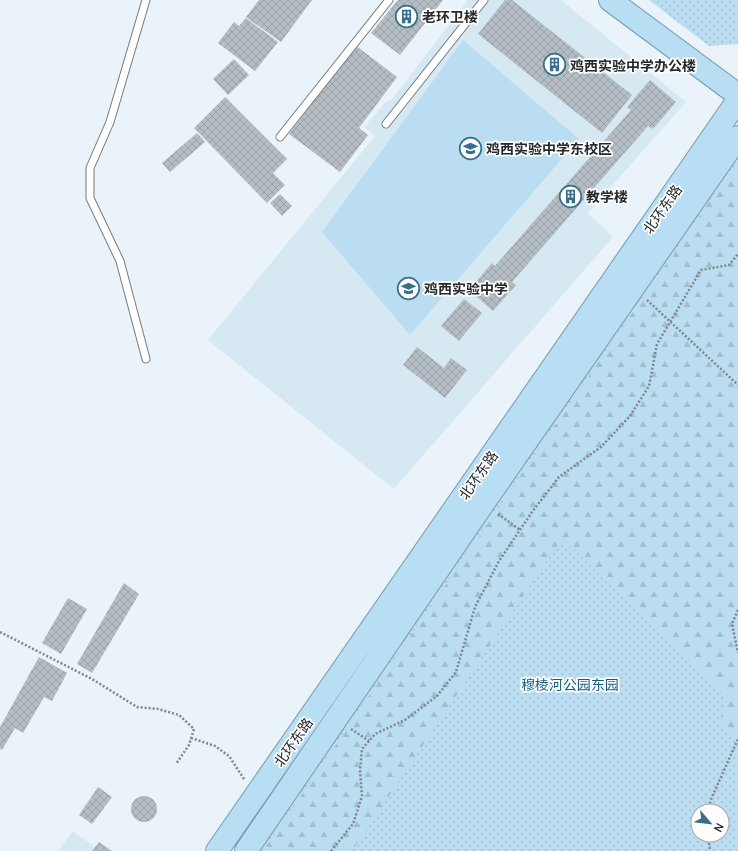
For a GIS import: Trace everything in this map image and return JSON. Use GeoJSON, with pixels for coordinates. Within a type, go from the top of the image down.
{"type":"FeatureCollection","features":[{"type":"Feature","properties":{"kind":"highway"},"geometry":{"type":"LineString","coordinates":[[610,0],[738,95]]}},
{"type":"Feature","properties":{"kind":"highway","name":"北环东路"},"geometry":{"type":"LineString","coordinates":[[217,851],[738,100]]}},
{"type":"Feature","properties":{"kind":"highway","name":"北环东路"},"geometry":{"type":"LineString","coordinates":[[246,851],[483,504],[738,137]]}},
{"type":"Feature","properties":{"kind":"lane"},"geometry":{"type":"LineString","coordinates":[[146,0],[110,122],[90,168],[90,198],[120,262],[146,359]]}},
{"type":"Feature","properties":{"kind":"lane"},"geometry":{"type":"LineString","coordinates":[[280,138],[389,0]]}},
{"type":"Feature","properties":{"kind":"lane"},"geometry":{"type":"LineString","coordinates":[[386,124],[484,0]]}},
{"type":"Feature","properties":{"kind":"path"},"geometry":{"type":"LineString","coordinates":[[331,851],[353,824],[362,796],[360,770],[362,750],[374,734],[405,720],[437,696],[456,672],[475,607],[500,561],[520,530],[559,476],[601,447],[630,416],[648,386],[657,344],[669,321],[701,270],[730,265],[738,254]]}},
{"type":"Feature","properties":{"kind":"path"},"geometry":{"type":"LineString","coordinates":[[634,288],[738,385]]}},
{"type":"Feature","properties":{"kind":"path"},"geometry":{"type":"LineString","coordinates":[[483,504],[520,530]]}},
{"type":"Feature","properties":{"kind":"path"},"geometry":{"type":"LineString","coordinates":[[738,610],[732,624],[738,653]]}},
{"type":"Feature","properties":{"kind":"path"},"geometry":{"type":"LineString","coordinates":[[0,632],[92,679],[137,707],[158,709],[179,714],[194,729],[188,745],[176,764]]}},
{"type":"Feature","properties":{"kind":"path"},"geometry":{"type":"LineString","coordinates":[[191,738],[215,746],[229,756],[245,779]]}},
{"type":"Feature","properties":{"kind":"path"},"geometry":{"type":"LineString","coordinates":[[710,803],[738,739]]}},
{"type":"Feature","properties":{"kind":"shaded area","name":"鸡西实验中学"},"geometry":{"type":"Polygon","coordinates":[[[468,0],[561,0],[686,102],[588,213],[613,237],[394,489],[208,340],[375,136],[364,127],[386,102],[392,99],[468,0]]]}},
{"type":"Feature","properties":{"kind":"shaded area"},"geometry":{"type":"Polygon","coordinates":[[[73,831],[100,851],[58,851],[73,831]]]}},
{"type":"Feature","properties":{"kind":"green space"},"geometry":{"type":"Polygon","coordinates":[[[649,0],[738,0],[738,44],[709,46],[649,0]]]}},
{"type":"Feature","properties":{"kind":"green space"},"geometry":{"type":"Polygon","coordinates":[[[463,40],[579,139],[410,335],[322,232],[463,40]]]}},
{"type":"Feature","properties":{"kind":"green space","name":"穆棱河公园东园"},"geometry":{"type":"Polygon","coordinates":[[[738,145],[738,851],[252,851],[738,145]]]}},
{"type":"Feature","properties":{"kind":"green space"},"geometry":{"type":"Polygon","coordinates":[[[738,159],[738,743],[719,726],[725,697],[562,538],[352,851],[263,851],[738,159]]]}},
{"type":"Feature","properties":{"kind":"building"},"geometry":{"type":"Polygon","coordinates":[[[259,0],[312,0],[281,42],[246,17],[259,0]]]}},
{"type":"Feature","properties":{"kind":"building","name":"老环卫楼"},"geometry":{"type":"Polygon","coordinates":[[[398,0],[443,0],[400,55],[371,33],[398,0]]]}},
{"type":"Feature","properties":{"kind":"building","name":"鸡西实验中学办公楼"},"geometry":{"type":"Polygon","coordinates":[[[505,0],[512,0],[632,95],[602,133],[478,34],[505,0]]]}},
{"type":"Feature","properties":{"kind":"building"},"geometry":{"type":"Polygon","coordinates":[[[246,18],[278,42],[255,71],[218,43],[234,22],[239,26],[246,18]]]}},
{"type":"Feature","properties":{"kind":"building"},"geometry":{"type":"Polygon","coordinates":[[[355,45],[397,77],[359,128],[368,135],[340,172],[289,134],[355,45]]]}},
{"type":"Feature","properties":{"kind":"building"},"geometry":{"type":"Polygon","coordinates":[[[234,59],[249,75],[228,95],[213,79],[234,59]]]}},
{"type":"Feature","properties":{"kind":"building","name":"教学楼"},"geometry":{"type":"Polygon","coordinates":[[[650,80],[676,102],[653,129],[648,126],[512,282],[516,285],[493,311],[469,290],[492,263],[495,266],[631,110],[627,107],[650,80]]]}},
{"type":"Feature","properties":{"kind":"building"},"geometry":{"type":"Polygon","coordinates":[[[225,97],[287,159],[273,173],[285,185],[267,203],[194,128],[225,97]]]}},
{"type":"Feature","properties":{"kind":"building"},"geometry":{"type":"Polygon","coordinates":[[[197,133],[205,142],[170,172],[162,163],[197,133]]]}},
{"type":"Feature","properties":{"kind":"building"},"geometry":{"type":"Polygon","coordinates":[[[280,194],[292,206],[282,216],[270,203],[280,194]]]}},
{"type":"Feature","properties":{"kind":"building"},"geometry":{"type":"Polygon","coordinates":[[[464,299],[482,313],[459,341],[441,326],[464,299]]]}},
{"type":"Feature","properties":{"kind":"building"},"geometry":{"type":"Polygon","coordinates":[[[417,347],[444,368],[451,358],[467,370],[445,398],[403,365],[417,347]]]}},
{"type":"Feature","properties":{"kind":"building"},"geometry":{"type":"Polygon","coordinates":[[[124,583],[139,594],[92,673],[77,664],[124,583]]]}},
{"type":"Feature","properties":{"kind":"building"},"geometry":{"type":"Polygon","coordinates":[[[68,598],[87,609],[61,654],[42,643],[68,598]]]}},
{"type":"Feature","properties":{"kind":"building"},"geometry":{"type":"Polygon","coordinates":[[[39,657],[67,673],[52,701],[44,697],[23,733],[15,728],[2,750],[0,749],[0,727],[39,657]]]}},
{"type":"Feature","properties":{"kind":"building"},"geometry":{"type":"Polygon","coordinates":[[[98,787],[112,797],[92,824],[79,815],[98,787]]]}},
{"type":"Feature","properties":{"kind":"building"},"geometry":{"type":"Polygon","coordinates":[[[144,796],[153,800],[157,809],[153,818],[144,822],[135,818],[131,809],[135,800],[144,796]]]}},
{"type":"Feature","properties":{"kind":"building"},"geometry":{"type":"Polygon","coordinates":[[[99,842],[112,851],[92,851],[99,842]]]}},
{"type":"Feature","properties":{"kind":"place","name":"老环卫楼"},"geometry":{"type":"Point","coordinates":[407,16]}},
{"type":"Feature","properties":{"kind":"place","name":"鸡西实验中学办公楼"},"geometry":{"type":"Point","coordinates":[555,65]}},
{"type":"Feature","properties":{"kind":"place","name":"鸡西实验中学东校区"},"geometry":{"type":"Point","coordinates":[470,148]}},
{"type":"Feature","properties":{"kind":"place","name":"教学楼"},"geometry":{"type":"Point","coordinates":[571,196]}},
{"type":"Feature","properties":{"kind":"place","name":"鸡西实验中学"},"geometry":{"type":"Point","coordinates":[409,288]}}]}
